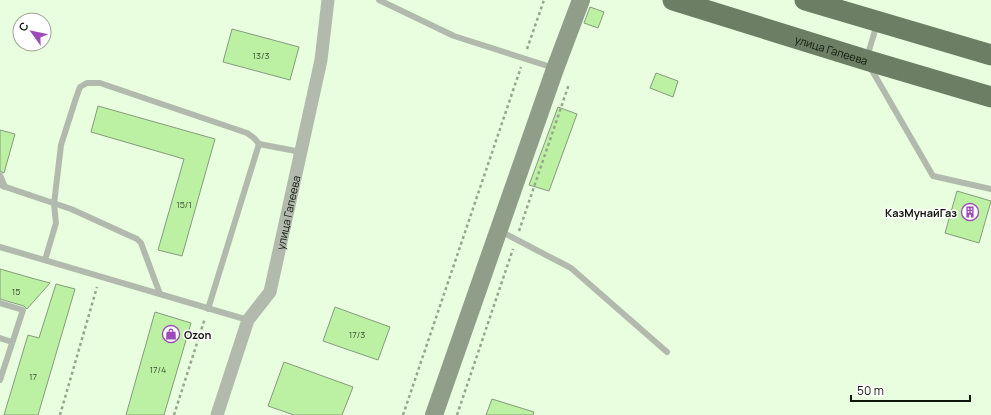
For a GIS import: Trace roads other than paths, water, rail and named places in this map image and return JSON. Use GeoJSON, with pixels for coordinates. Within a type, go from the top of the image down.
{"type":"FeatureCollection","features":[{"type":"Feature","properties":{"kind":"highway","name":"улица Гапеева"},"geometry":{"type":"LineString","coordinates":[[673,0],[991,98]]}},
{"type":"Feature","properties":{"kind":"highway"},"geometry":{"type":"LineString","coordinates":[[805,0],[991,55]]}},
{"type":"Feature","properties":{"kind":"main road"},"geometry":{"type":"LineString","coordinates":[[434,415],[555,69],[581,0]]}},
{"type":"Feature","properties":{"kind":"street","name":"улица Гапеева"},"geometry":{"type":"LineString","coordinates":[[217,415],[248,320],[270,292],[321,60],[328,0]]}},
{"type":"Feature","properties":{"kind":"lane"},"geometry":{"type":"LineString","coordinates":[[379,0],[454,36],[555,69]]}},
{"type":"Feature","properties":{"kind":"lane"},"geometry":{"type":"LineString","coordinates":[[878,22],[866,60],[933,176],[991,189]]}},
{"type":"Feature","properties":{"kind":"lane"},"geometry":{"type":"LineString","coordinates":[[45,260],[56,223],[54,204],[61,145],[80,87],[87,83],[100,83],[247,133],[259,144],[300,152]]}},
{"type":"Feature","properties":{"kind":"lane"},"geometry":{"type":"LineString","coordinates":[[208,308],[259,144]]}},
{"type":"Feature","properties":{"kind":"lane"},"geometry":{"type":"LineString","coordinates":[[0,175],[2,186],[77,212],[137,239],[141,243],[160,294]]}},
{"type":"Feature","properties":{"kind":"lane"},"geometry":{"type":"LineString","coordinates":[[499,230],[571,268],[667,352]]}},
{"type":"Feature","properties":{"kind":"lane"},"geometry":{"type":"LineString","coordinates":[[0,247],[248,320]]}},
{"type":"Feature","properties":{"kind":"lane"},"geometry":{"type":"LineString","coordinates":[[0,304],[23,310],[0,380]]}},
{"type":"Feature","properties":{"kind":"lane"},"geometry":{"type":"LineString","coordinates":[[0,338],[12,342]]}},
{"type":"Feature","properties":{"kind":"place","name":"КазМунайГаз"},"geometry":{"type":"Point","coordinates":[970,212]}},
{"type":"Feature","properties":{"kind":"place","name":"Ozon"},"geometry":{"type":"Point","coordinates":[171,334]}}]}
